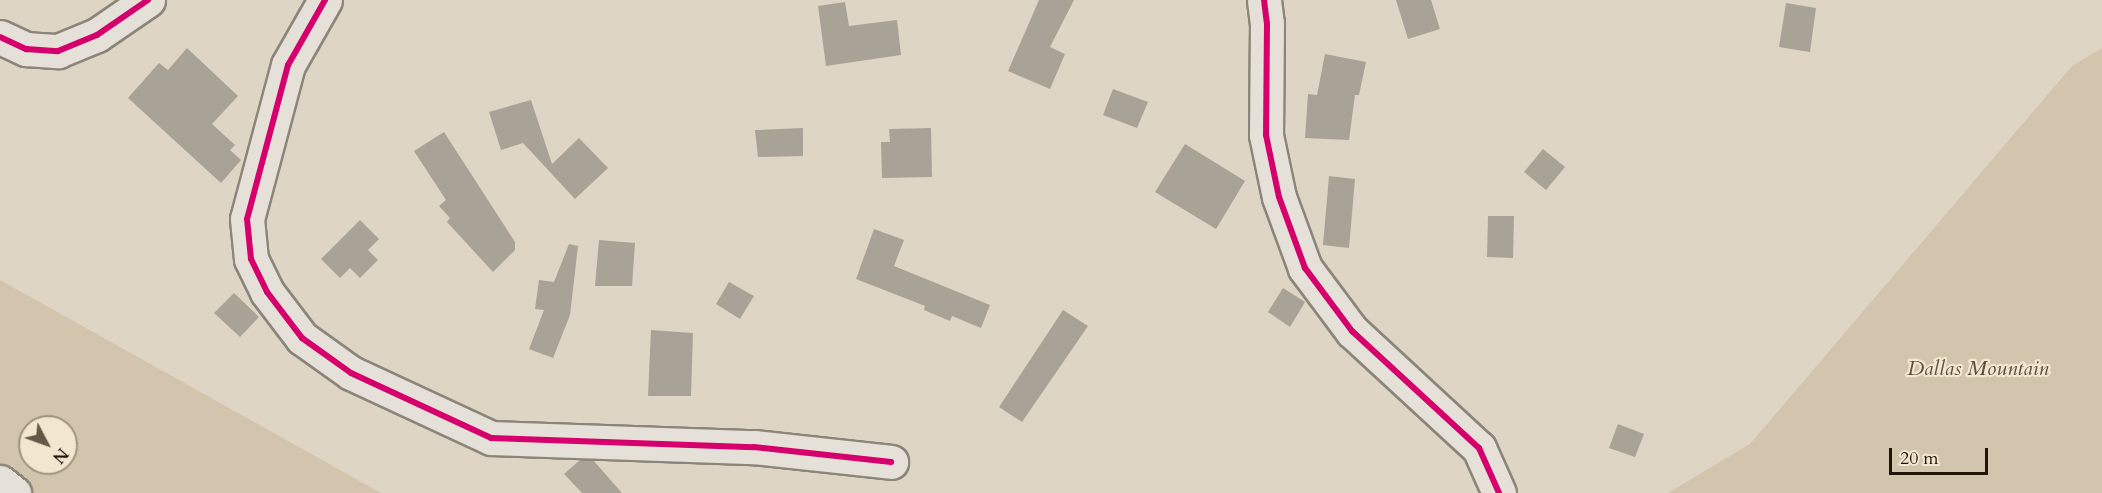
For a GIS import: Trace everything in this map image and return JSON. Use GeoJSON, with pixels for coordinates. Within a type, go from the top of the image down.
{"type":"FeatureCollection","features":[{"type":"Feature","properties":{"kind":"street"},"geometry":{"type":"LineString","coordinates":[[0,38],[26,49],[58,51],[97,35],[148,0]]}},
{"type":"Feature","properties":{"kind":"street"},"geometry":{"type":"LineString","coordinates":[[325,0],[288,64],[248,219],[251,259],[267,292],[302,338],[351,373],[491,438],[754,447],[891,462]]}},
{"type":"Feature","properties":{"kind":"street"},"geometry":{"type":"LineString","coordinates":[[1264,0],[1267,23],[1266,135],[1279,197],[1305,268],[1352,331],[1479,448],[1499,493]]}},
{"type":"Feature","properties":{"kind":"street"},"geometry":{"type":"LineString","coordinates":[[0,482],[14,493]]}},
{"type":"Feature","properties":{"kind":"green space","name":"Dallas Mountain"},"geometry":{"type":"Polygon","coordinates":[[[2102,48],[2102,493],[1668,493],[1750,444],[2072,66],[2102,48]]]}},
{"type":"Feature","properties":{"kind":"green space"},"geometry":{"type":"Polygon","coordinates":[[[0,280],[381,493],[0,493],[0,280]]]}},
{"type":"Feature","properties":{"kind":"building"},"geometry":{"type":"Polygon","coordinates":[[[1039,0],[1074,0],[1050,47],[1065,54],[1050,89],[1008,71],[1039,0]]]}},
{"type":"Feature","properties":{"kind":"building"},"geometry":{"type":"Polygon","coordinates":[[[1396,0],[1431,0],[1440,29],[1408,39],[1396,0]]]}},
{"type":"Feature","properties":{"kind":"building"},"geometry":{"type":"Polygon","coordinates":[[[845,2],[849,26],[897,20],[901,55],[826,66],[818,6],[845,2]]]}},
{"type":"Feature","properties":{"kind":"building"},"geometry":{"type":"Polygon","coordinates":[[[1786,3],[1816,8],[1810,52],[1779,47],[1786,3]]]}},
{"type":"Feature","properties":{"kind":"building"},"geometry":{"type":"Polygon","coordinates":[[[187,48],[238,96],[212,124],[235,145],[230,150],[241,160],[221,183],[128,98],[159,63],[168,70],[187,48]]]}},
{"type":"Feature","properties":{"kind":"building"},"geometry":{"type":"Polygon","coordinates":[[[1325,54],[1366,62],[1359,95],[1355,95],[1349,140],[1305,138],[1308,94],[1317,95],[1325,54]]]}},
{"type":"Feature","properties":{"kind":"building"},"geometry":{"type":"Polygon","coordinates":[[[1113,89],[1148,102],[1137,128],[1103,115],[1113,89]]]}},
{"type":"Feature","properties":{"kind":"building"},"geometry":{"type":"Polygon","coordinates":[[[531,100],[552,164],[579,138],[608,168],[575,199],[523,143],[501,150],[489,112],[531,100]]]}},
{"type":"Feature","properties":{"kind":"building"},"geometry":{"type":"Polygon","coordinates":[[[803,128],[803,156],[758,157],[755,130],[803,128]]]}},
{"type":"Feature","properties":{"kind":"building"},"geometry":{"type":"Polygon","coordinates":[[[931,128],[932,177],[882,178],[881,142],[890,142],[889,129],[931,128]]]}},
{"type":"Feature","properties":{"kind":"building"},"geometry":{"type":"Polygon","coordinates":[[[444,132],[515,242],[515,250],[493,272],[447,222],[450,218],[439,206],[446,200],[414,151],[444,132]]]}},
{"type":"Feature","properties":{"kind":"building"},"geometry":{"type":"Polygon","coordinates":[[[1185,144],[1245,181],[1216,229],[1155,192],[1185,144]]]}},
{"type":"Feature","properties":{"kind":"building"},"geometry":{"type":"Polygon","coordinates":[[[1543,149],[1565,167],[1546,190],[1524,172],[1543,149]]]}},
{"type":"Feature","properties":{"kind":"building"},"geometry":{"type":"Polygon","coordinates":[[[1329,176],[1355,179],[1349,248],[1323,245],[1329,176]]]}},
{"type":"Feature","properties":{"kind":"building"},"geometry":{"type":"Polygon","coordinates":[[[1488,216],[1514,216],[1513,258],[1487,257],[1488,216]]]}},
{"type":"Feature","properties":{"kind":"building"},"geometry":{"type":"Polygon","coordinates":[[[360,220],[379,239],[368,250],[378,260],[360,278],[350,268],[340,278],[321,259],[360,220]]]}},
{"type":"Feature","properties":{"kind":"building"},"geometry":{"type":"Polygon","coordinates":[[[874,229],[904,240],[894,266],[990,305],[981,328],[952,316],[950,321],[924,310],[925,306],[856,279],[874,229]]]}},
{"type":"Feature","properties":{"kind":"building"},"geometry":{"type":"Polygon","coordinates":[[[599,240],[635,243],[632,286],[595,286],[599,240]]]}},
{"type":"Feature","properties":{"kind":"building"},"geometry":{"type":"Polygon","coordinates":[[[569,244],[578,246],[570,315],[553,358],[529,349],[544,310],[535,309],[539,280],[554,282],[569,244]]]}},
{"type":"Feature","properties":{"kind":"building"},"geometry":{"type":"Polygon","coordinates":[[[729,282],[754,296],[740,319],[716,304],[729,282]]]}},
{"type":"Feature","properties":{"kind":"building"},"geometry":{"type":"Polygon","coordinates":[[[1283,288],[1305,302],[1290,327],[1268,312],[1283,288]]]}},
{"type":"Feature","properties":{"kind":"building"},"geometry":{"type":"Polygon","coordinates":[[[234,293],[259,317],[240,337],[214,313],[234,293]]]}},
{"type":"Feature","properties":{"kind":"building"},"geometry":{"type":"Polygon","coordinates":[[[1063,310],[1088,326],[1022,422],[999,407],[1063,310]]]}},
{"type":"Feature","properties":{"kind":"building"},"geometry":{"type":"Polygon","coordinates":[[[651,330],[693,333],[691,396],[648,396],[651,330]]]}},
{"type":"Feature","properties":{"kind":"building"},"geometry":{"type":"Polygon","coordinates":[[[1618,424],[1644,434],[1635,457],[1609,448],[1618,424]]]}},
{"type":"Feature","properties":{"kind":"building"},"geometry":{"type":"Polygon","coordinates":[[[580,460],[593,460],[622,493],[582,493],[564,474],[580,460]]]}},
{"type":"Feature","properties":{"kind":"cycle path"},"geometry":{"type":"LineString","coordinates":[[0,37],[26,49],[58,51],[97,35],[148,0]]}},
{"type":"Feature","properties":{"kind":"cycle path"},"geometry":{"type":"LineString","coordinates":[[325,0],[288,65],[247,219],[251,259],[267,292],[302,338],[351,373],[491,438],[754,447],[891,462]]}},
{"type":"Feature","properties":{"kind":"cycle path"},"geometry":{"type":"LineString","coordinates":[[1264,0],[1267,23],[1266,135],[1279,197],[1305,268],[1352,331],[1479,448],[1499,493]]}}]}
